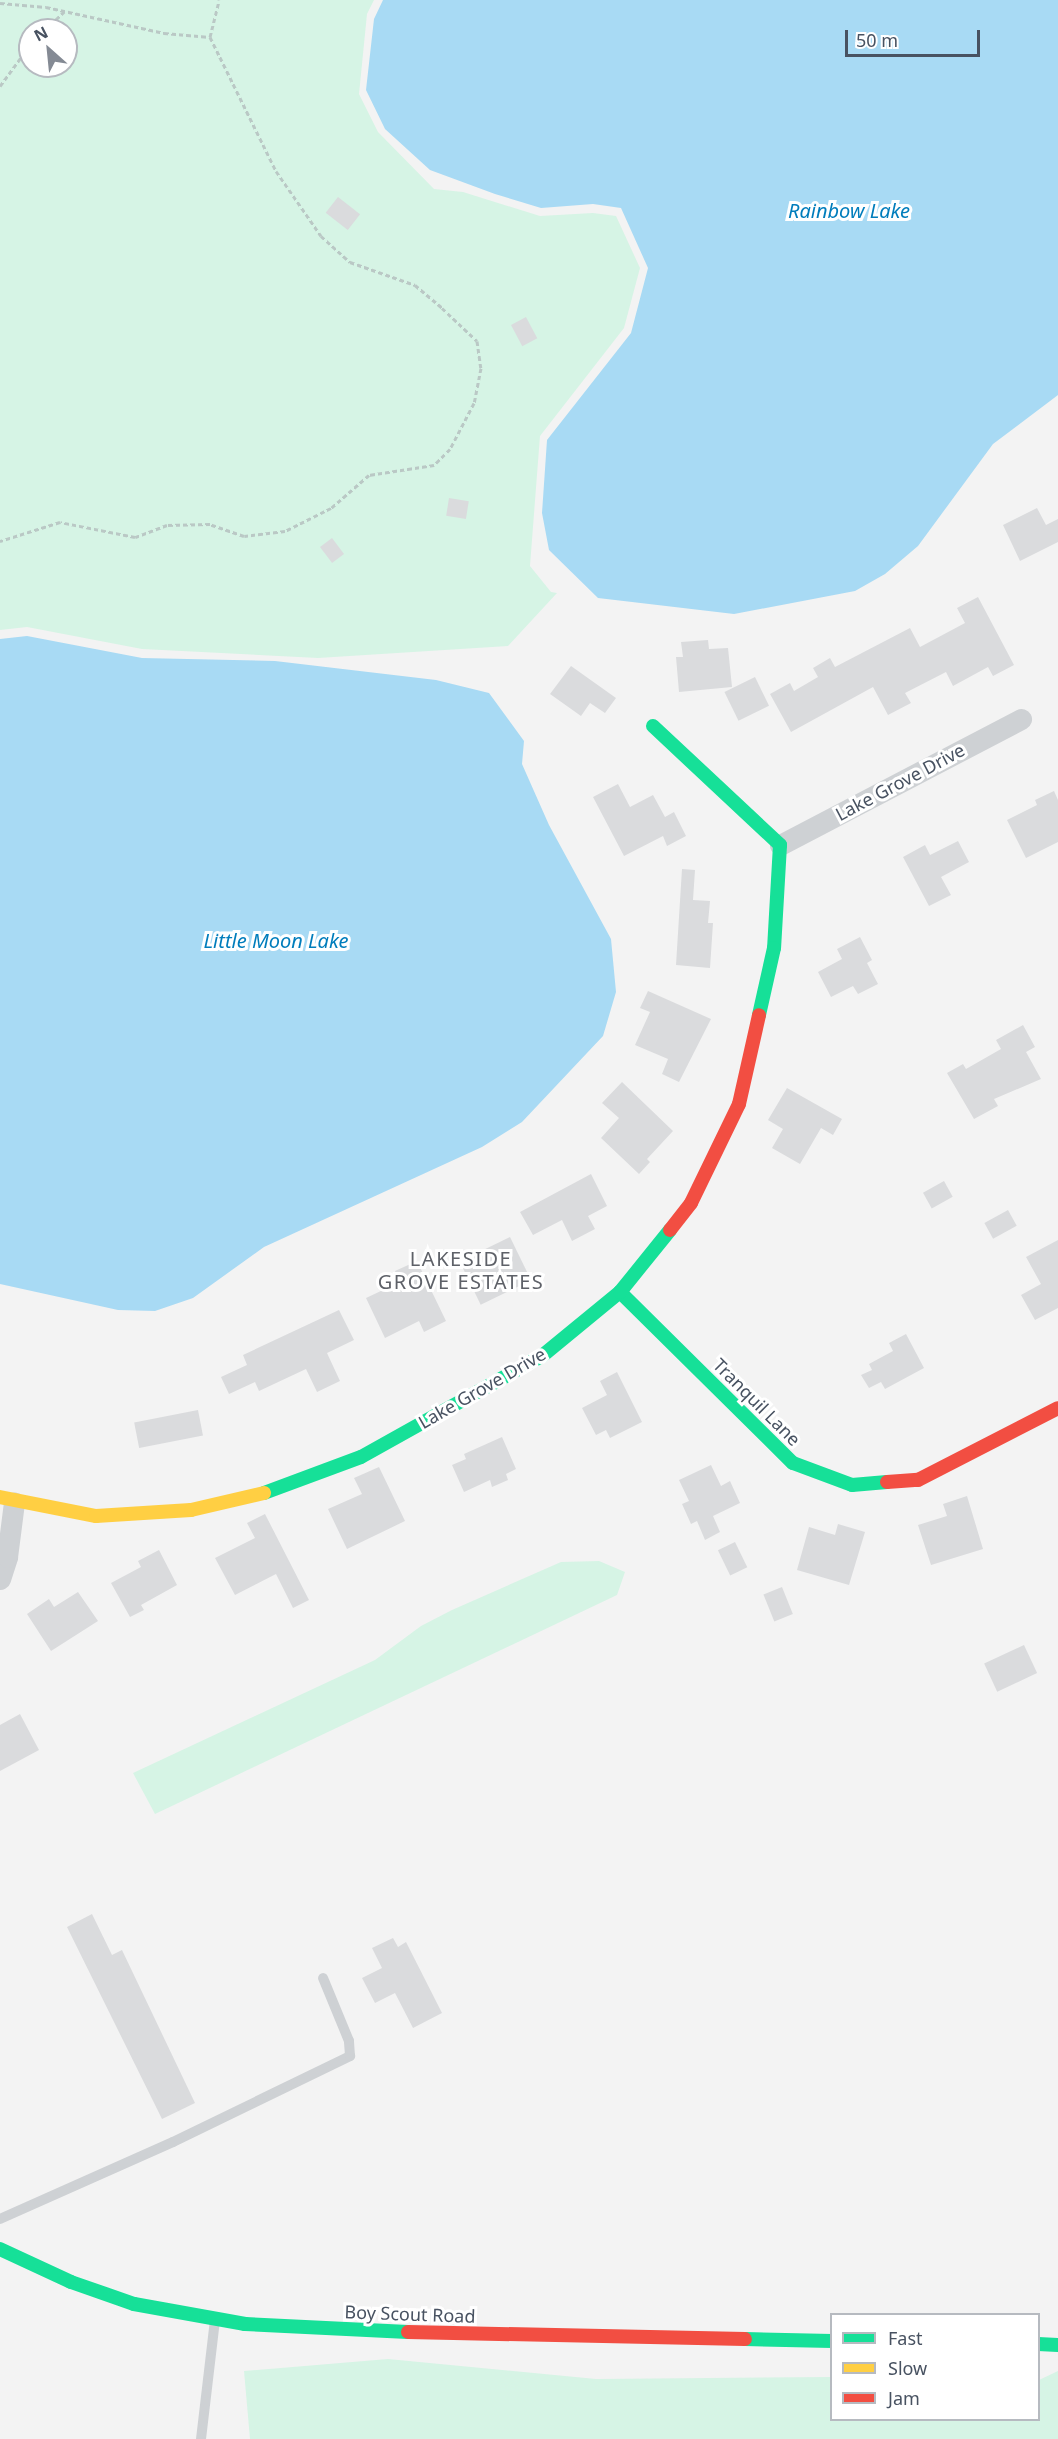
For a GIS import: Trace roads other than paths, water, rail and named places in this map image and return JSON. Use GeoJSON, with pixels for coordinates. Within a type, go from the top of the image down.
{"type":"FeatureCollection","features":[{"type":"Feature","properties":{"kind":"street","name":"Lake Grove Drive"},"geometry":{"type":"LineString","coordinates":[[7,1500],[96,1516],[191,1510],[258,1495],[361,1456],[542,1356],[620,1292],[691,1203],[739,1104],[774,948],[780,845],[1021,718]]}},
{"type":"Feature","properties":{"kind":"street"},"geometry":{"type":"LineString","coordinates":[[653,726],[780,845]]}},
{"type":"Feature","properties":{"kind":"street","name":"Tranquil Lane"},"geometry":{"type":"LineString","coordinates":[[620,1292],[793,1463],[852,1485],[918,1480],[1058,1408]]}},
{"type":"Feature","properties":{"kind":"street"},"geometry":{"type":"LineString","coordinates":[[0,1579],[7,1500]]}},
{"type":"Feature","properties":{"kind":"street","name":"Boy Scout Road"},"geometry":{"type":"LineString","coordinates":[[0,2249],[102,2294],[215,2320],[322,2330],[830,2341]]}},
{"type":"Feature","properties":{"kind":"street"},"geometry":{"type":"LineString","coordinates":[[1040,2344],[1058,2345]]}},
{"type":"Feature","properties":{"kind":"lane"},"geometry":{"type":"LineString","coordinates":[[0,2219],[194,2132],[350,2056],[349,2041],[323,1978]]}},
{"type":"Feature","properties":{"kind":"lane"},"geometry":{"type":"LineString","coordinates":[[201,2439],[215,2320]]}},
{"type":"Feature","properties":{"kind":"water","name":"Rainbow Lake"},"geometry":{"type":"Polygon","coordinates":[[[383,0],[1058,0],[1058,395],[993,444],[918,546],[885,574],[855,591],[734,614],[598,598],[549,550],[542,513],[547,440],[631,333],[648,268],[621,208],[593,204],[541,208],[495,194],[430,170],[385,129],[366,90],[374,19],[383,0]]]}},
{"type":"Feature","properties":{"kind":"water","name":"Little Moon Lake"},"geometry":{"type":"Polygon","coordinates":[[[27,636],[142,658],[275,661],[436,680],[489,693],[524,741],[522,764],[549,825],[611,939],[616,992],[603,1036],[522,1122],[482,1147],[264,1247],[193,1298],[155,1311],[118,1310],[0,1284],[0,639],[27,636]]]}},
{"type":"Feature","properties":{"kind":"district","name":"LAKESIDE GROVE ESTATES"},"geometry":{"type":"Point","coordinates":[461,1270]}}]}
